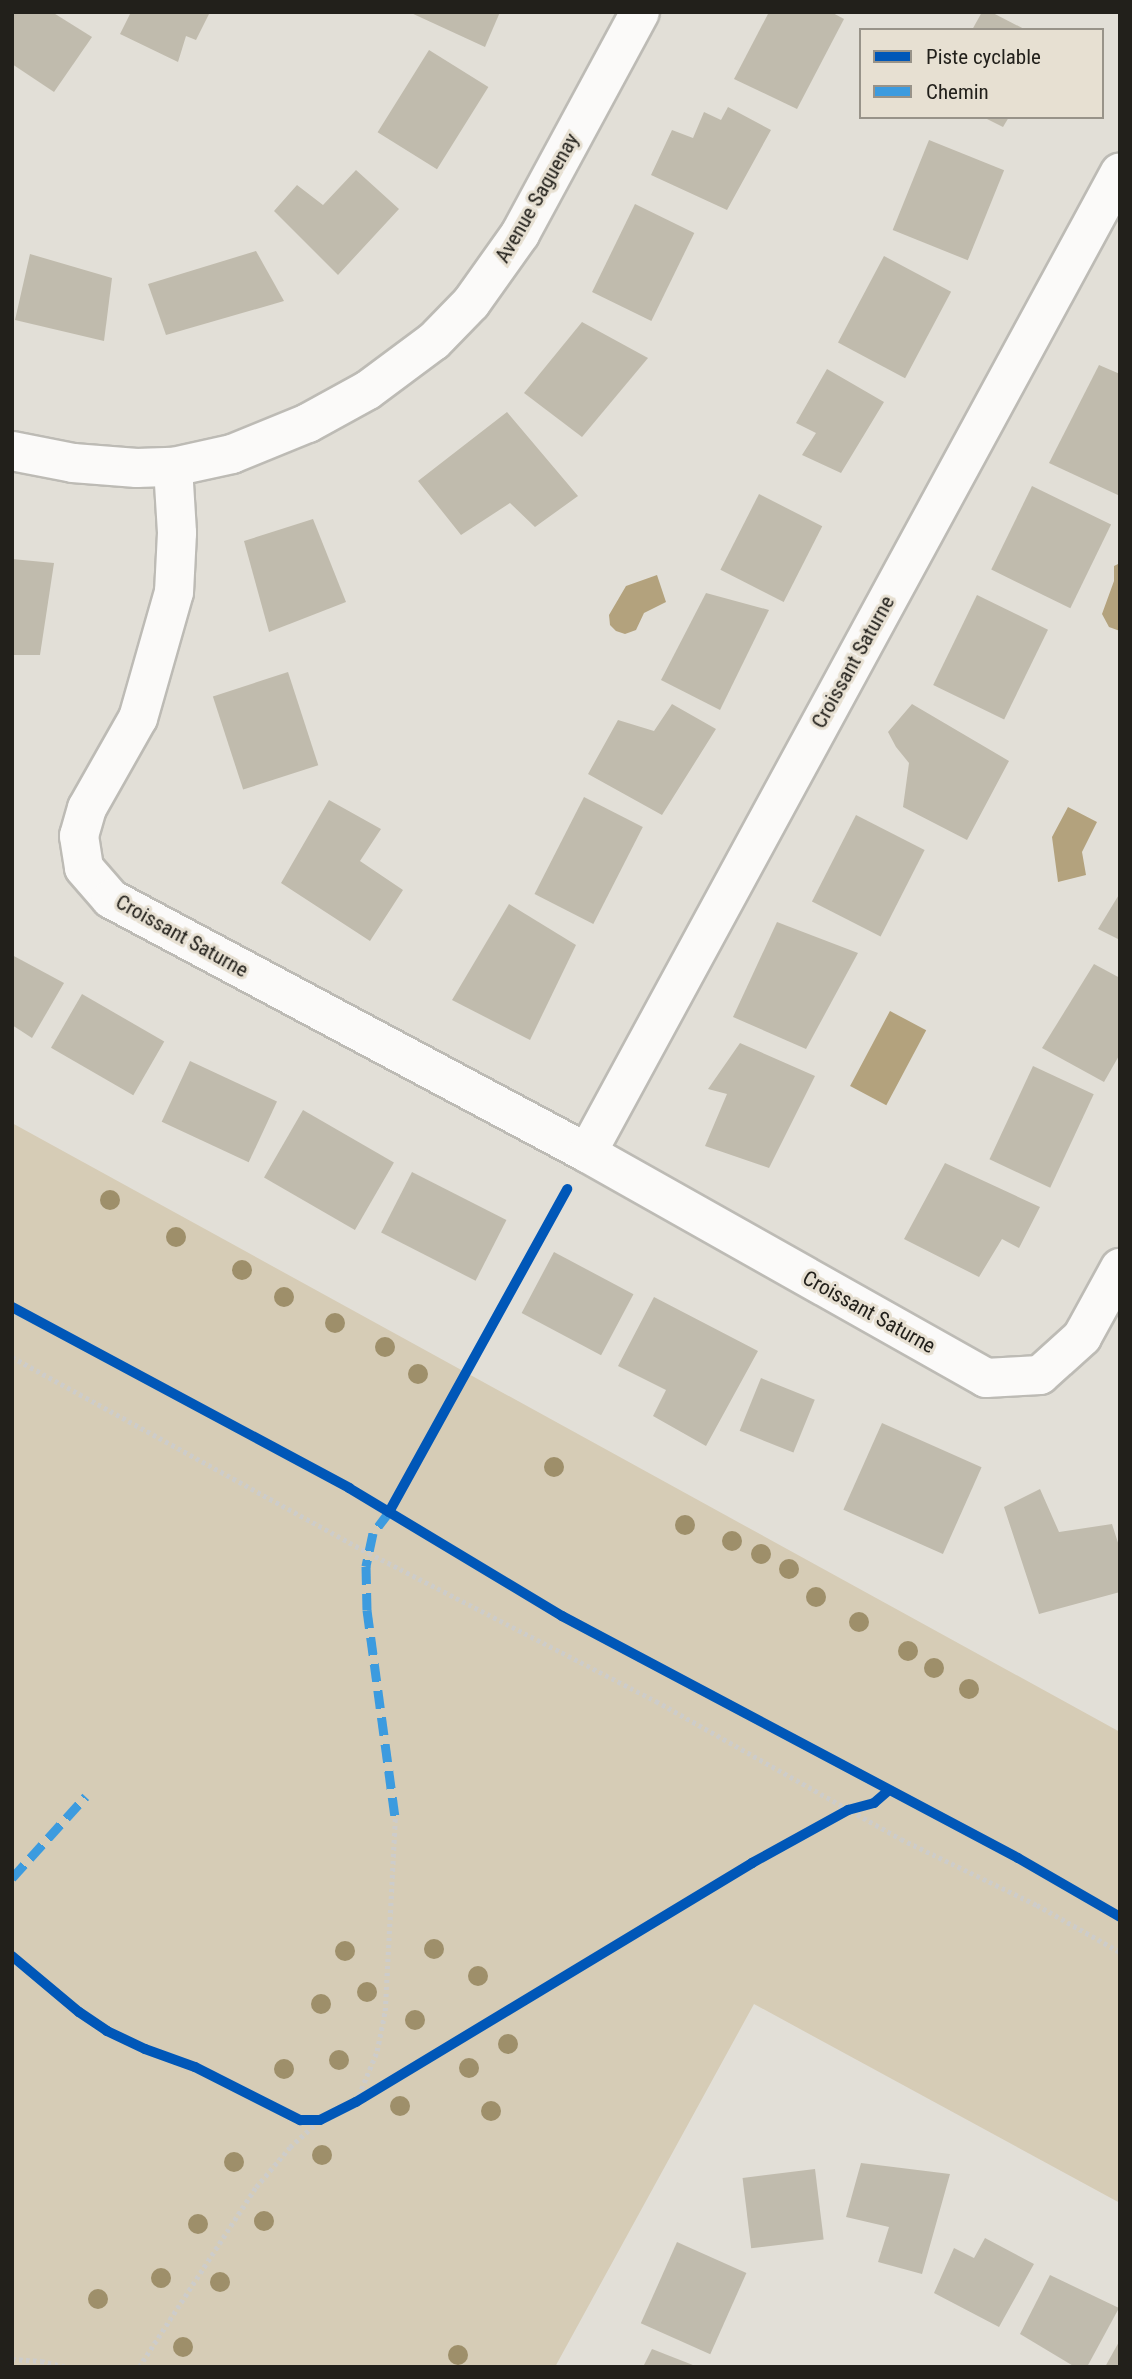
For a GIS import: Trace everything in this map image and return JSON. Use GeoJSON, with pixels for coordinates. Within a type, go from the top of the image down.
{"type":"FeatureCollection","features":[{"type":"Feature","properties":{"kind":"street","name":"Avenue Saguenay"},"geometry":{"type":"LineString","coordinates":[[12,451],[73,463],[136,468],[173,467],[214,460],[308,423],[368,390],[435,341],[471,303],[520,234],[640,12]]}},
{"type":"Feature","properties":{"kind":"street","name":"Croissant Saturne"},"geometry":{"type":"LineString","coordinates":[[587,1153],[1120,172]]}},
{"type":"Feature","properties":{"kind":"street","name":"Croissant Saturne"},"geometry":{"type":"LineString","coordinates":[[173,467],[177,533],[174,592],[138,718],[87,808],[79,836],[83,868],[111,899],[587,1153],[986,1378],[1040,1375],[1082,1337],[1120,1268]]}},
{"type":"Feature","properties":{"kind":"path"},"geometry":{"type":"LineString","coordinates":[[12,1357],[381,1559],[656,1701],[811,1787],[843,1813],[1037,1905],[1120,1952]]}},
{"type":"Feature","properties":{"kind":"path"},"geometry":{"type":"LineString","coordinates":[[843,1813],[861,1807]]}},
{"type":"Feature","properties":{"kind":"path"},"geometry":{"type":"LineString","coordinates":[[356,2102],[377,2051],[385,2011],[396,1817]]}},
{"type":"Feature","properties":{"kind":"path"},"geometry":{"type":"LineString","coordinates":[[344,2108],[379,2088]]}},
{"type":"Feature","properties":{"kind":"path"},"geometry":{"type":"LineString","coordinates":[[139,2367],[256,2187],[290,2147],[320,2120],[332,2114]]}},
{"type":"Feature","properties":{"kind":"path"},"geometry":{"type":"LineString","coordinates":[[300,2120],[320,2120]]}},
{"type":"Feature","properties":{"kind":"path"},"geometry":{"type":"LineString","coordinates":[[12,2359],[66,2367]]}},
{"type":"Feature","properties":{"kind":"shaded area"},"geometry":{"type":"Polygon","coordinates":[[[1120,563],[1120,631],[1109,627],[1102,614],[1114,581],[1114,566],[1120,563]]]}},
{"type":"Feature","properties":{"kind":"shaded area"},"geometry":{"type":"Polygon","coordinates":[[[657,575],[666,602],[644,613],[636,630],[625,634],[616,631],[610,625],[609,615],[626,586],[657,575]]]}},
{"type":"Feature","properties":{"kind":"shaded area"},"geometry":{"type":"Polygon","coordinates":[[[1068,807],[1097,822],[1082,852],[1086,875],[1058,882],[1052,837],[1068,807]]]}},
{"type":"Feature","properties":{"kind":"shaded area"},"geometry":{"type":"Polygon","coordinates":[[[890,1011],[926,1030],[886,1105],[850,1086],[890,1011]]]}},
{"type":"Feature","properties":{"kind":"shaded area"},"geometry":{"type":"Polygon","coordinates":[[[12,1123],[1120,1732],[1120,2203],[754,2004],[555,2367],[12,2367],[12,1123]]]}},
{"type":"Feature","properties":{"kind":"building"},"geometry":{"type":"Polygon","coordinates":[[[12,12],[52,12],[92,37],[54,92],[12,64],[12,12]]]}},
{"type":"Feature","properties":{"kind":"building"},"geometry":{"type":"Polygon","coordinates":[[[131,12],[210,12],[196,40],[186,36],[178,62],[120,34],[131,12]]]}},
{"type":"Feature","properties":{"kind":"building"},"geometry":{"type":"Polygon","coordinates":[[[409,12],[500,12],[485,47],[409,12]]]}},
{"type":"Feature","properties":{"kind":"building"},"geometry":{"type":"Polygon","coordinates":[[[769,12],[831,12],[844,19],[797,109],[734,79],[769,12]]]}},
{"type":"Feature","properties":{"kind":"building"},"geometry":{"type":"Polygon","coordinates":[[[982,12],[991,12],[1022,28],[973,28],[982,12]]]}},
{"type":"Feature","properties":{"kind":"building"},"geometry":{"type":"Polygon","coordinates":[[[429,50],[488,87],[437,169],[378,132],[429,50]]]}},
{"type":"Feature","properties":{"kind":"building"},"geometry":{"type":"Polygon","coordinates":[[[728,107],[771,130],[727,210],[651,175],[672,130],[693,138],[704,112],[721,120],[728,107]]]}},
{"type":"Feature","properties":{"kind":"building"},"geometry":{"type":"Polygon","coordinates":[[[987,119],[1008,119],[1003,127],[987,119]]]}},
{"type":"Feature","properties":{"kind":"building"},"geometry":{"type":"Polygon","coordinates":[[[929,140],[1004,170],[968,260],[893,230],[929,140]]]}},
{"type":"Feature","properties":{"kind":"building"},"geometry":{"type":"Polygon","coordinates":[[[356,170],[399,209],[338,275],[274,211],[297,185],[323,205],[356,170]]]}},
{"type":"Feature","properties":{"kind":"building"},"geometry":{"type":"Polygon","coordinates":[[[635,204],[694,233],[651,321],[592,292],[635,204]]]}},
{"type":"Feature","properties":{"kind":"building"},"geometry":{"type":"Polygon","coordinates":[[[256,251],[284,301],[166,335],[148,284],[256,251]]]}},
{"type":"Feature","properties":{"kind":"building"},"geometry":{"type":"Polygon","coordinates":[[[30,254],[112,278],[104,341],[15,320],[30,254]]]}},
{"type":"Feature","properties":{"kind":"building"},"geometry":{"type":"Polygon","coordinates":[[[884,256],[951,292],[905,378],[838,343],[884,256]]]}},
{"type":"Feature","properties":{"kind":"building"},"geometry":{"type":"Polygon","coordinates":[[[582,322],[648,358],[582,437],[524,393],[582,322]]]}},
{"type":"Feature","properties":{"kind":"building"},"geometry":{"type":"Polygon","coordinates":[[[1099,365],[1120,374],[1120,496],[1049,463],[1099,365]]]}},
{"type":"Feature","properties":{"kind":"building"},"geometry":{"type":"Polygon","coordinates":[[[827,369],[884,402],[841,473],[802,455],[816,433],[796,423],[827,369]]]}},
{"type":"Feature","properties":{"kind":"building"},"geometry":{"type":"Polygon","coordinates":[[[507,412],[578,496],[535,527],[510,503],[461,535],[418,481],[507,412]]]}},
{"type":"Feature","properties":{"kind":"building"},"geometry":{"type":"Polygon","coordinates":[[[1032,486],[1111,525],[1070,608],[991,570],[1032,486]]]}},
{"type":"Feature","properties":{"kind":"building"},"geometry":{"type":"Polygon","coordinates":[[[759,494],[822,526],[784,602],[720,570],[759,494]]]}},
{"type":"Feature","properties":{"kind":"building"},"geometry":{"type":"Polygon","coordinates":[[[313,519],[346,602],[269,632],[244,541],[313,519]]]}},
{"type":"Feature","properties":{"kind":"building"},"geometry":{"type":"Polygon","coordinates":[[[12,559],[54,563],[40,655],[12,655],[12,559]]]}},
{"type":"Feature","properties":{"kind":"building"},"geometry":{"type":"Polygon","coordinates":[[[706,593],[769,610],[720,710],[661,680],[706,593]]]}},
{"type":"Feature","properties":{"kind":"building"},"geometry":{"type":"Polygon","coordinates":[[[977,595],[1048,630],[1004,720],[933,685],[977,595]]]}},
{"type":"Feature","properties":{"kind":"building"},"geometry":{"type":"Polygon","coordinates":[[[288,672],[318,765],[243,790],[213,696],[288,672]]]}},
{"type":"Feature","properties":{"kind":"building"},"geometry":{"type":"Polygon","coordinates":[[[672,704],[716,729],[662,815],[588,774],[618,720],[654,731],[672,704]]]}},
{"type":"Feature","properties":{"kind":"building"},"geometry":{"type":"Polygon","coordinates":[[[912,704],[1009,761],[967,840],[903,807],[909,763],[888,732],[912,704]]]}},
{"type":"Feature","properties":{"kind":"building"},"geometry":{"type":"Polygon","coordinates":[[[584,797],[643,827],[593,924],[535,894],[584,797]]]}},
{"type":"Feature","properties":{"kind":"building"},"geometry":{"type":"Polygon","coordinates":[[[329,800],[381,829],[360,861],[403,890],[370,941],[281,883],[329,800]]]}},
{"type":"Feature","properties":{"kind":"building"},"geometry":{"type":"Polygon","coordinates":[[[856,815],[925,850],[881,936],[812,901],[856,815]]]}},
{"type":"Feature","properties":{"kind":"building"},"geometry":{"type":"Polygon","coordinates":[[[1120,893],[1120,940],[1098,929],[1120,893]]]}},
{"type":"Feature","properties":{"kind":"building"},"geometry":{"type":"Polygon","coordinates":[[[509,904],[576,945],[530,1040],[452,1000],[509,904]]]}},
{"type":"Feature","properties":{"kind":"building"},"geometry":{"type":"Polygon","coordinates":[[[777,922],[858,953],[806,1049],[733,1017],[777,922]]]}},
{"type":"Feature","properties":{"kind":"building"},"geometry":{"type":"Polygon","coordinates":[[[12,955],[64,983],[32,1038],[12,1025],[12,955]]]}},
{"type":"Feature","properties":{"kind":"building"},"geometry":{"type":"Polygon","coordinates":[[[1094,964],[1120,978],[1120,1054],[1104,1082],[1042,1048],[1094,964]]]}},
{"type":"Feature","properties":{"kind":"building"},"geometry":{"type":"Polygon","coordinates":[[[82,994],[164,1042],[133,1095],[51,1048],[82,994]]]}},
{"type":"Feature","properties":{"kind":"building"},"geometry":{"type":"Polygon","coordinates":[[[740,1043],[815,1076],[769,1168],[705,1146],[727,1094],[708,1089],[740,1043]]]}},
{"type":"Feature","properties":{"kind":"building"},"geometry":{"type":"Polygon","coordinates":[[[190,1061],[277,1102],[249,1162],[162,1122],[190,1061]]]}},
{"type":"Feature","properties":{"kind":"building"},"geometry":{"type":"Polygon","coordinates":[[[1033,1066],[1094,1094],[1050,1188],[989,1159],[1033,1066]]]}},
{"type":"Feature","properties":{"kind":"building"},"geometry":{"type":"Polygon","coordinates":[[[303,1110],[394,1162],[355,1230],[264,1178],[303,1110]]]}},
{"type":"Feature","properties":{"kind":"building"},"geometry":{"type":"Polygon","coordinates":[[[945,1163],[1040,1207],[1019,1248],[1002,1239],[979,1277],[904,1239],[945,1163]]]}},
{"type":"Feature","properties":{"kind":"building"},"geometry":{"type":"Polygon","coordinates":[[[412,1172],[506,1220],[476,1281],[381,1233],[412,1172]]]}},
{"type":"Feature","properties":{"kind":"building"},"geometry":{"type":"Polygon","coordinates":[[[554,1252],[633,1294],[601,1355],[522,1313],[554,1252]]]}},
{"type":"Feature","properties":{"kind":"building"},"geometry":{"type":"Polygon","coordinates":[[[654,1297],[758,1351],[706,1446],[653,1416],[666,1390],[618,1366],[654,1297]]]}},
{"type":"Feature","properties":{"kind":"building"},"geometry":{"type":"Polygon","coordinates":[[[761,1378],[815,1400],[793,1453],[740,1431],[761,1378]]]}},
{"type":"Feature","properties":{"kind":"building"},"geometry":{"type":"Polygon","coordinates":[[[882,1423],[982,1467],[943,1554],[843,1510],[882,1423]]]}},
{"type":"Feature","properties":{"kind":"building"},"geometry":{"type":"Polygon","coordinates":[[[1040,1489],[1059,1532],[1112,1524],[1120,1549],[1120,1592],[1039,1614],[1004,1507],[1040,1489]]]}},
{"type":"Feature","properties":{"kind":"building"},"geometry":{"type":"Polygon","coordinates":[[[861,2163],[950,2174],[922,2274],[878,2262],[889,2227],[846,2217],[861,2163]]]}},
{"type":"Feature","properties":{"kind":"building"},"geometry":{"type":"Polygon","coordinates":[[[815,2169],[824,2239],[751,2248],[743,2178],[815,2169]]]}},
{"type":"Feature","properties":{"kind":"building"},"geometry":{"type":"Polygon","coordinates":[[[985,2238],[1034,2264],[999,2327],[934,2293],[954,2248],[974,2258],[985,2238]]]}},
{"type":"Feature","properties":{"kind":"building"},"geometry":{"type":"Polygon","coordinates":[[[677,2242],[746,2273],[710,2354],[641,2323],[677,2242]]]}},
{"type":"Feature","properties":{"kind":"building"},"geometry":{"type":"Polygon","coordinates":[[[1050,2275],[1119,2308],[1087,2367],[1075,2367],[1020,2334],[1050,2275]]]}},
{"type":"Feature","properties":{"kind":"building"},"geometry":{"type":"Polygon","coordinates":[[[1120,2340],[1120,2367],[1105,2367],[1120,2340]]]}},
{"type":"Feature","properties":{"kind":"building"},"geometry":{"type":"Polygon","coordinates":[[[652,2349],[698,2367],[643,2367],[652,2349]]]}},
{"type":"Feature","properties":{"kind":"marked path"},"geometry":{"type":"LineString","coordinates":[[389,1512],[373,1533],[366,1566],[367,1610],[395,1817]]}},
{"type":"Feature","properties":{"kind":"marked path"},"geometry":{"type":"LineString","coordinates":[[12,1878],[86,1796]]}},
{"type":"Feature","properties":{"kind":"cycle path"},"geometry":{"type":"LineString","coordinates":[[389,1512],[567,1189]]}},
{"type":"Feature","properties":{"kind":"cycle path"},"geometry":{"type":"LineString","coordinates":[[12,1307],[349,1488],[562,1616],[1018,1858],[1120,1917]]}},
{"type":"Feature","properties":{"kind":"cycle path"},"geometry":{"type":"LineString","coordinates":[[12,1956],[79,2012],[107,2031],[145,2049],[195,2067],[300,2120],[320,2120],[356,2102],[752,1863],[848,1810],[874,1803],[888,1791]]}}]}
